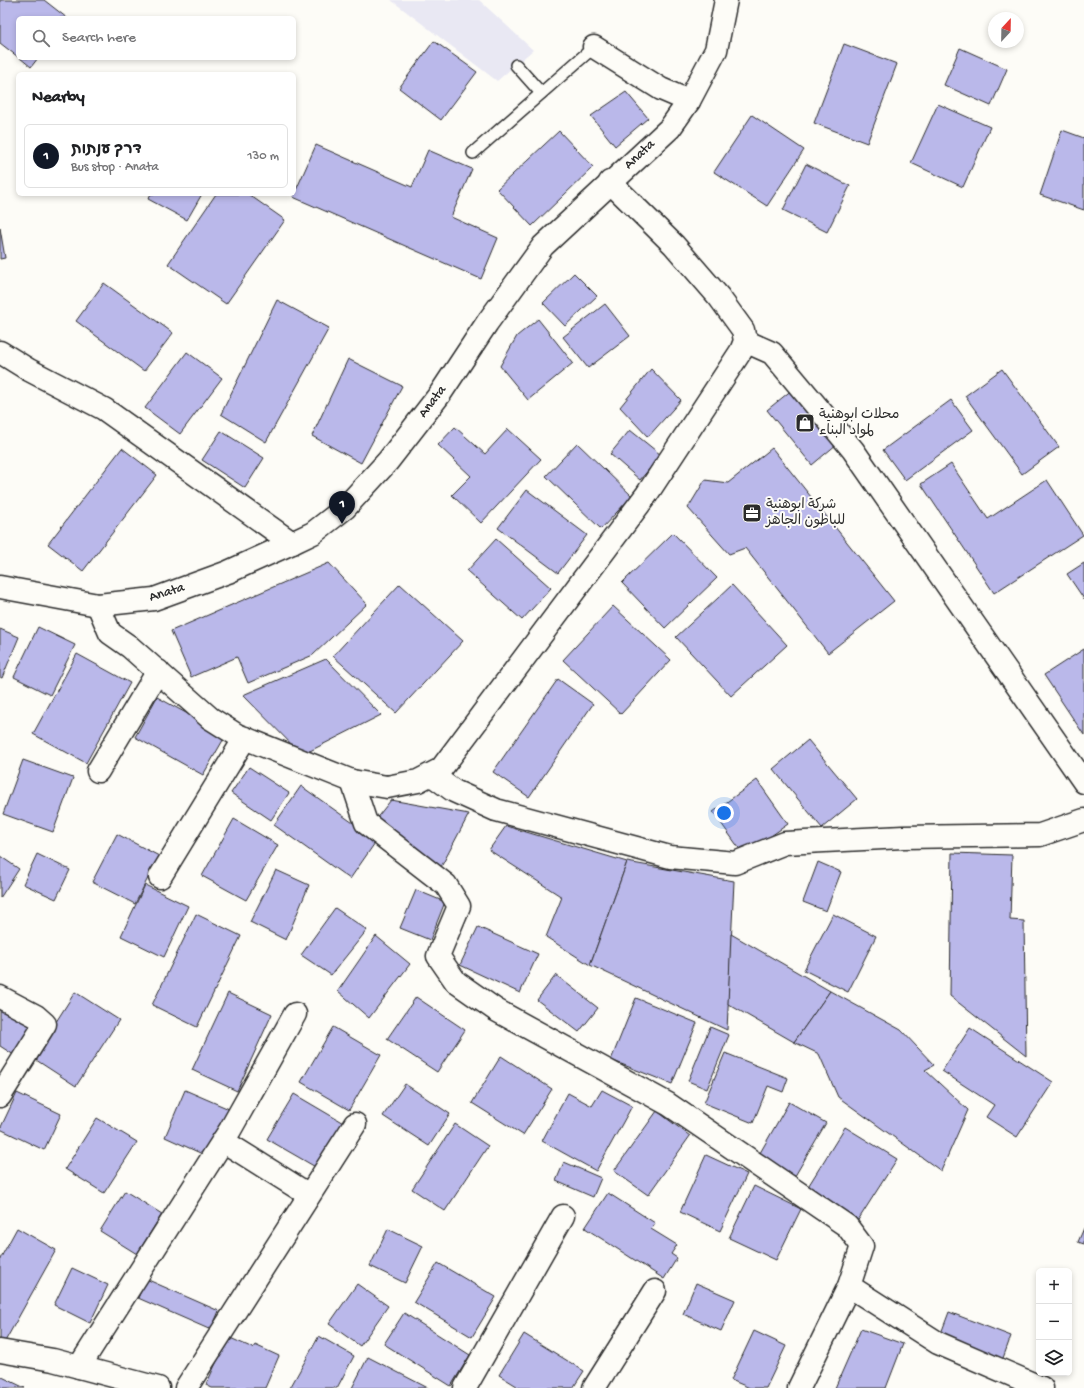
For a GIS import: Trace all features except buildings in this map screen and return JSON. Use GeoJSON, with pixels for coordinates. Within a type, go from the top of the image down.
{"type":"FeatureCollection","features":[{"type":"Feature","properties":{"kind":"street","name":"Anata"},"geometry":{"type":"LineString","coordinates":[[0,587],[98,605],[154,599],[228,572],[313,533],[345,508],[388,461],[440,394],[487,323],[543,246],[610,182],[670,128],[689,101],[716,50],[726,0]]}},
{"type":"Feature","properties":{"kind":"street"},"geometry":{"type":"LineString","coordinates":[[594,47],[660,89],[689,101]]}},
{"type":"Feature","properties":{"kind":"street"},"geometry":{"type":"LineString","coordinates":[[98,605],[110,633],[158,671],[210,718],[245,738],[352,781],[387,787],[418,781],[441,769],[647,494],[737,357],[745,341],[743,330],[719,297],[674,246],[610,182]]}},
{"type":"Feature","properties":{"kind":"street"},"geometry":{"type":"LineString","coordinates":[[745,341],[772,353],[853,450],[1084,782]]}},
{"type":"Feature","properties":{"kind":"street"},"geometry":{"type":"LineString","coordinates":[[0,352],[29,370],[104,409],[292,543]]}},
{"type":"Feature","properties":{"kind":"street"},"geometry":{"type":"LineString","coordinates":[[98,771],[158,671]]}},
{"type":"Feature","properties":{"kind":"street"},"geometry":{"type":"LineString","coordinates":[[160,877],[245,738]]}},
{"type":"Feature","properties":{"kind":"street"},"geometry":{"type":"LineString","coordinates":[[432,775],[454,791],[496,810],[670,858],[735,863],[785,843],[903,836],[1040,835],[1084,820]]}},
{"type":"Feature","properties":{"kind":"street"},"geometry":{"type":"LineString","coordinates":[[352,781],[366,823],[446,885],[459,906],[438,956],[456,982],[496,1010],[668,1104],[847,1226],[862,1246],[849,1286],[799,1388]]}},
{"type":"Feature","properties":{"kind":"street"},"geometry":{"type":"LineString","coordinates":[[0,997],[36,1016],[46,1024],[0,1096]]}},
{"type":"Feature","properties":{"kind":"street"},"geometry":{"type":"LineString","coordinates":[[79,1367],[224,1141],[295,1014]]}},
{"type":"Feature","properties":{"kind":"street"},"geometry":{"type":"LineString","coordinates":[[186,1388],[355,1124]]}},
{"type":"Feature","properties":{"kind":"street"},"geometry":{"type":"LineString","coordinates":[[224,1141],[309,1195]]}},
{"type":"Feature","properties":{"kind":"street"},"geometry":{"type":"LineString","coordinates":[[465,1388],[563,1216]]}},
{"type":"Feature","properties":{"kind":"street"},"geometry":{"type":"LineString","coordinates":[[849,1286],[938,1343],[1042,1388]]}},
{"type":"Feature","properties":{"kind":"street"},"geometry":{"type":"LineString","coordinates":[[594,1388],[655,1291]]}},
{"type":"Feature","properties":{"kind":"street"},"geometry":{"type":"LineString","coordinates":[[0,1351],[79,1367],[158,1388]]}},
{"type":"Feature","properties":{"kind":"lane"},"geometry":{"type":"LineString","coordinates":[[473,153],[594,47]]}},
{"type":"Feature","properties":{"kind":"lane"},"geometry":{"type":"LineString","coordinates":[[516,65],[541,93]]}},
{"type":"Feature","properties":{"kind":"shaded area"},"geometry":{"type":"Polygon","coordinates":[[[391,0],[479,0],[533,50],[497,81],[391,0]]]}},
{"type":"Feature","properties":{"kind":"place","name":"محلات ابوهنية لمواد البناء"},"geometry":{"type":"Point","coordinates":[805,423]}},
{"type":"Feature","properties":{"kind":"place","name":"شركة ابوهنية للباطون الجاهز"},"geometry":{"type":"Point","coordinates":[752,513]}},
{"type":"Feature","properties":{"kind":"place","name":"דרך ענתות"},"geometry":{"type":"Point","coordinates":[342,524]}}]}
